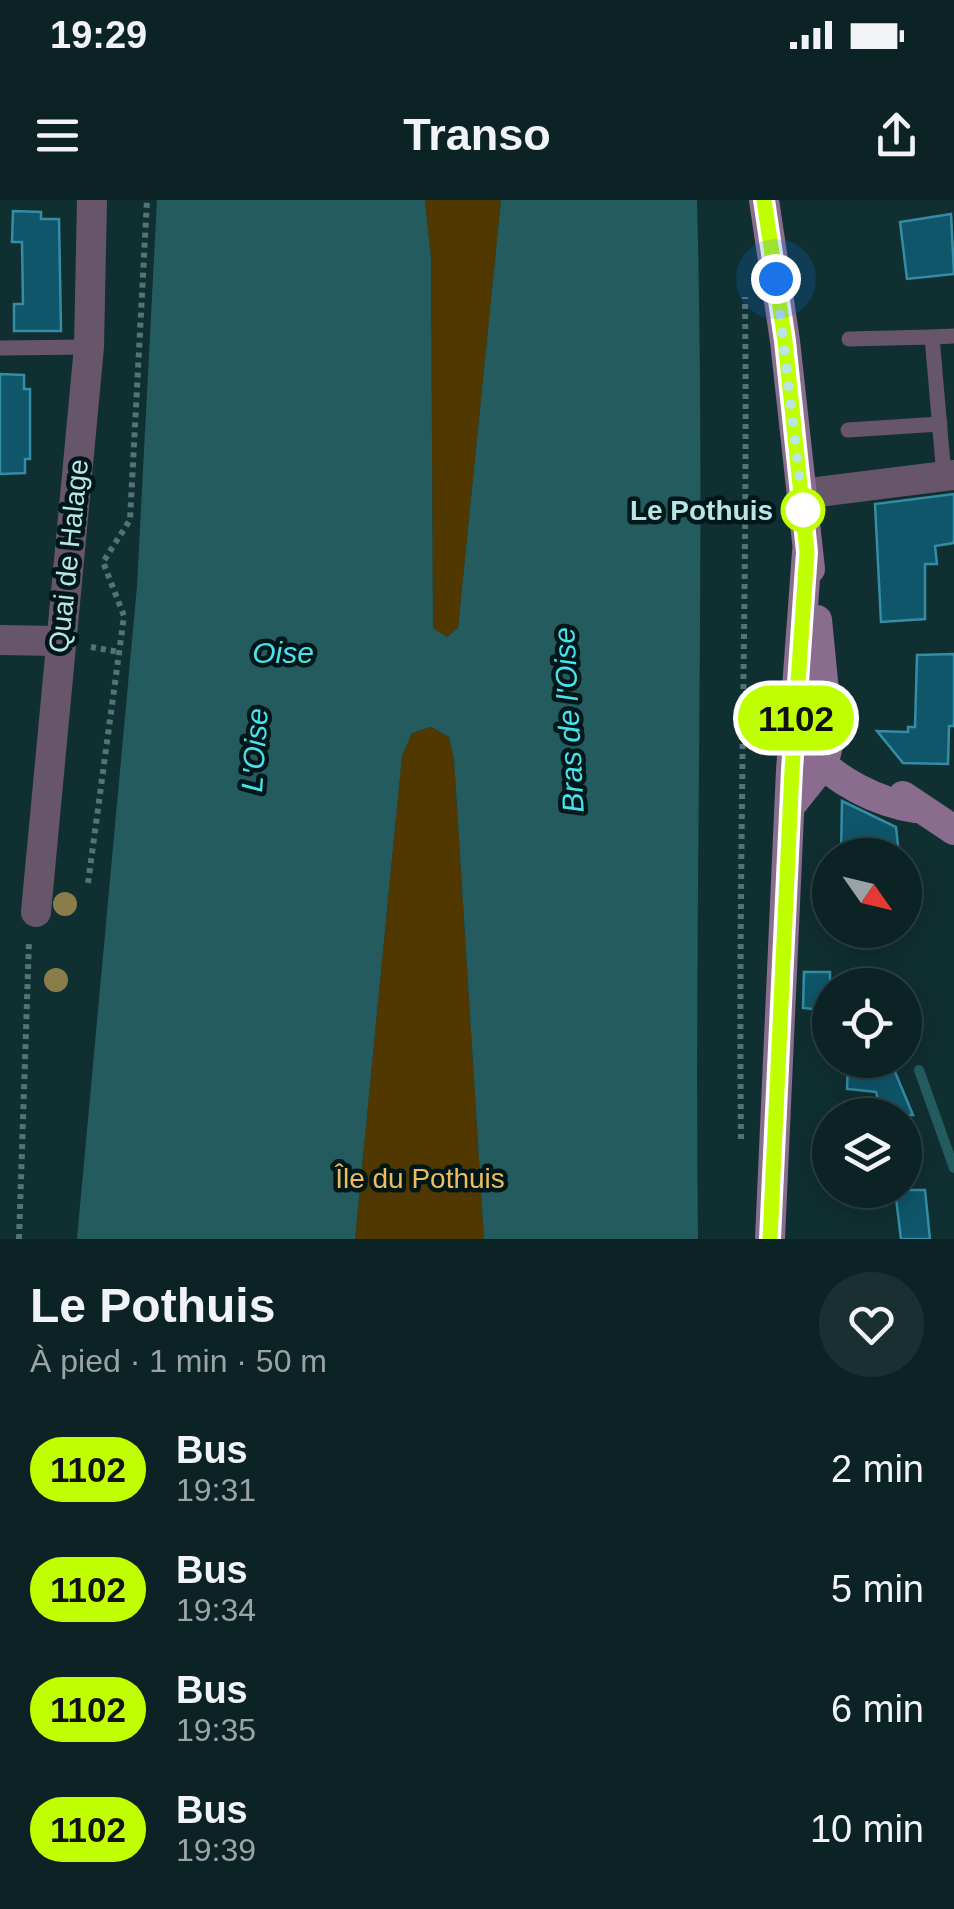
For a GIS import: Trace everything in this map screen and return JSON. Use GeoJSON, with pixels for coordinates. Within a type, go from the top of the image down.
{"type":"FeatureCollection","features":[{"type":"Feature","properties":{"kind":"main road"},"geometry":{"type":"LineString","coordinates":[[764,200],[802,494],[821,757],[791,805],[770,1239]]}},
{"type":"Feature","properties":{"kind":"main road"},"geometry":{"type":"LineString","coordinates":[[807,552],[797,705],[804,738],[821,757],[888,804],[915,808],[954,830]]}},
{"type":"Feature","properties":{"kind":"street","name":"Quai de Halage"},"geometry":{"type":"LineString","coordinates":[[36,912],[70,643],[89,347],[92,200]]}},
{"type":"Feature","properties":{"kind":"street"},"geometry":{"type":"LineString","coordinates":[[802,494],[949,476]]}},
{"type":"Feature","properties":{"kind":"street"},"geometry":{"type":"LineString","coordinates":[[0,640],[70,643]]}},
{"type":"Feature","properties":{"kind":"lane"},"geometry":{"type":"LineString","coordinates":[[849,339],[954,336]]}},
{"type":"Feature","properties":{"kind":"lane"},"geometry":{"type":"LineString","coordinates":[[932,337],[949,476]]}},
{"type":"Feature","properties":{"kind":"lane"},"geometry":{"type":"LineString","coordinates":[[0,348],[89,347]]}},
{"type":"Feature","properties":{"kind":"lane"},"geometry":{"type":"LineString","coordinates":[[848,430],[940,424]]}},
{"type":"Feature","properties":{"kind":"path"},"geometry":{"type":"LineString","coordinates":[[88,883],[124,616],[103,562],[130,520],[148,200]]}},
{"type":"Feature","properties":{"kind":"path"},"geometry":{"type":"LineString","coordinates":[[740,1142],[738,892],[747,500],[745,286]]}},
{"type":"Feature","properties":{"kind":"path"},"geometry":{"type":"LineString","coordinates":[[70,643],[120,652]]}},
{"type":"Feature","properties":{"kind":"path"},"geometry":{"type":"LineString","coordinates":[[18,1239],[26,954]]}},
{"type":"Feature","properties":{"kind":"green space"},"geometry":{"type":"Polygon","coordinates":[[[425,200],[501,200],[458,628],[447,637],[433,628],[431,258],[425,200]]]}},
{"type":"Feature","properties":{"kind":"green space","name":"Île du Pothuis"},"geometry":{"type":"Polygon","coordinates":[[[431,727],[449,737],[454,759],[484,1239],[355,1239],[402,755],[412,733],[431,727]]]}},
{"type":"Feature","properties":{"kind":"water","name":"Oise"},"geometry":{"type":"Polygon","coordinates":[[[157,200],[425,200],[431,258],[433,628],[447,637],[458,628],[501,200],[697,200],[698,1239],[484,1239],[454,759],[449,737],[431,727],[412,733],[402,756],[355,1239],[77,1239],[137,586],[157,200]]]}},
{"type":"Feature","properties":{"kind":"building"},"geometry":{"type":"Polygon","coordinates":[[[13,211],[41,212],[41,219],[59,219],[61,331],[14,331],[14,304],[23,304],[22,242],[12,242],[13,211]]]}},
{"type":"Feature","properties":{"kind":"building"},"geometry":{"type":"Polygon","coordinates":[[[951,214],[954,274],[907,279],[900,222],[951,214]]]}},
{"type":"Feature","properties":{"kind":"building"},"geometry":{"type":"Polygon","coordinates":[[[0,374],[24,375],[24,389],[30,389],[30,459],[25,459],[25,473],[0,474],[0,374]]]}},
{"type":"Feature","properties":{"kind":"building"},"geometry":{"type":"Polygon","coordinates":[[[954,494],[954,543],[935,546],[937,564],[925,564],[925,619],[881,622],[875,504],[954,494]]]}},
{"type":"Feature","properties":{"kind":"building"},"geometry":{"type":"Polygon","coordinates":[[[954,654],[954,726],[949,726],[948,764],[903,763],[877,731],[908,732],[908,727],[915,727],[917,655],[954,654]]]}},
{"type":"Feature","properties":{"kind":"building"},"geometry":{"type":"Polygon","coordinates":[[[842,801],[896,827],[897,838],[841,838],[842,801]]]}},
{"type":"Feature","properties":{"kind":"building"},"geometry":{"type":"Polygon","coordinates":[[[804,972],[812,972],[812,1009],[803,1008],[804,972]]]}},
{"type":"Feature","properties":{"kind":"building"},"geometry":{"type":"Polygon","coordinates":[[[847,1078],[898,1078],[906,1098],[878,1098],[876,1092],[847,1089],[847,1078]]]}},
{"type":"Feature","properties":{"kind":"building"},"geometry":{"type":"Polygon","coordinates":[[[925,1190],[930,1239],[901,1239],[897,1208],[922,1208],[925,1190]]]}},
{"type":"Feature","properties":{"kind":"waterway"},"geometry":{"type":"LineString","coordinates":[[922,1078],[954,1168]]}},
{"type":"Feature","properties":{"kind":"bus line","name":"1102"},"geometry":{"type":"LineString","coordinates":[[764,200],[785,341],[807,552],[792,770],[770,1239]]}},
{"type":"Feature","properties":{"kind":"place","name":"Le Pothuis"},"geometry":{"type":"Point","coordinates":[803,510]}},
{"type":"Feature","properties":{"kind":"route"},"geometry":{"type":"LineString","coordinates":[[776,279],[804,516],[803,510]]}},
{"type":"Feature","properties":{"kind":"water label","name":"Bras de l'Oise"},"geometry":{"type":"Point","coordinates":[569,720]}},
{"type":"Feature","properties":{"kind":"water label","name":"L'Oise"},"geometry":{"type":"Point","coordinates":[255,750]}}]}
